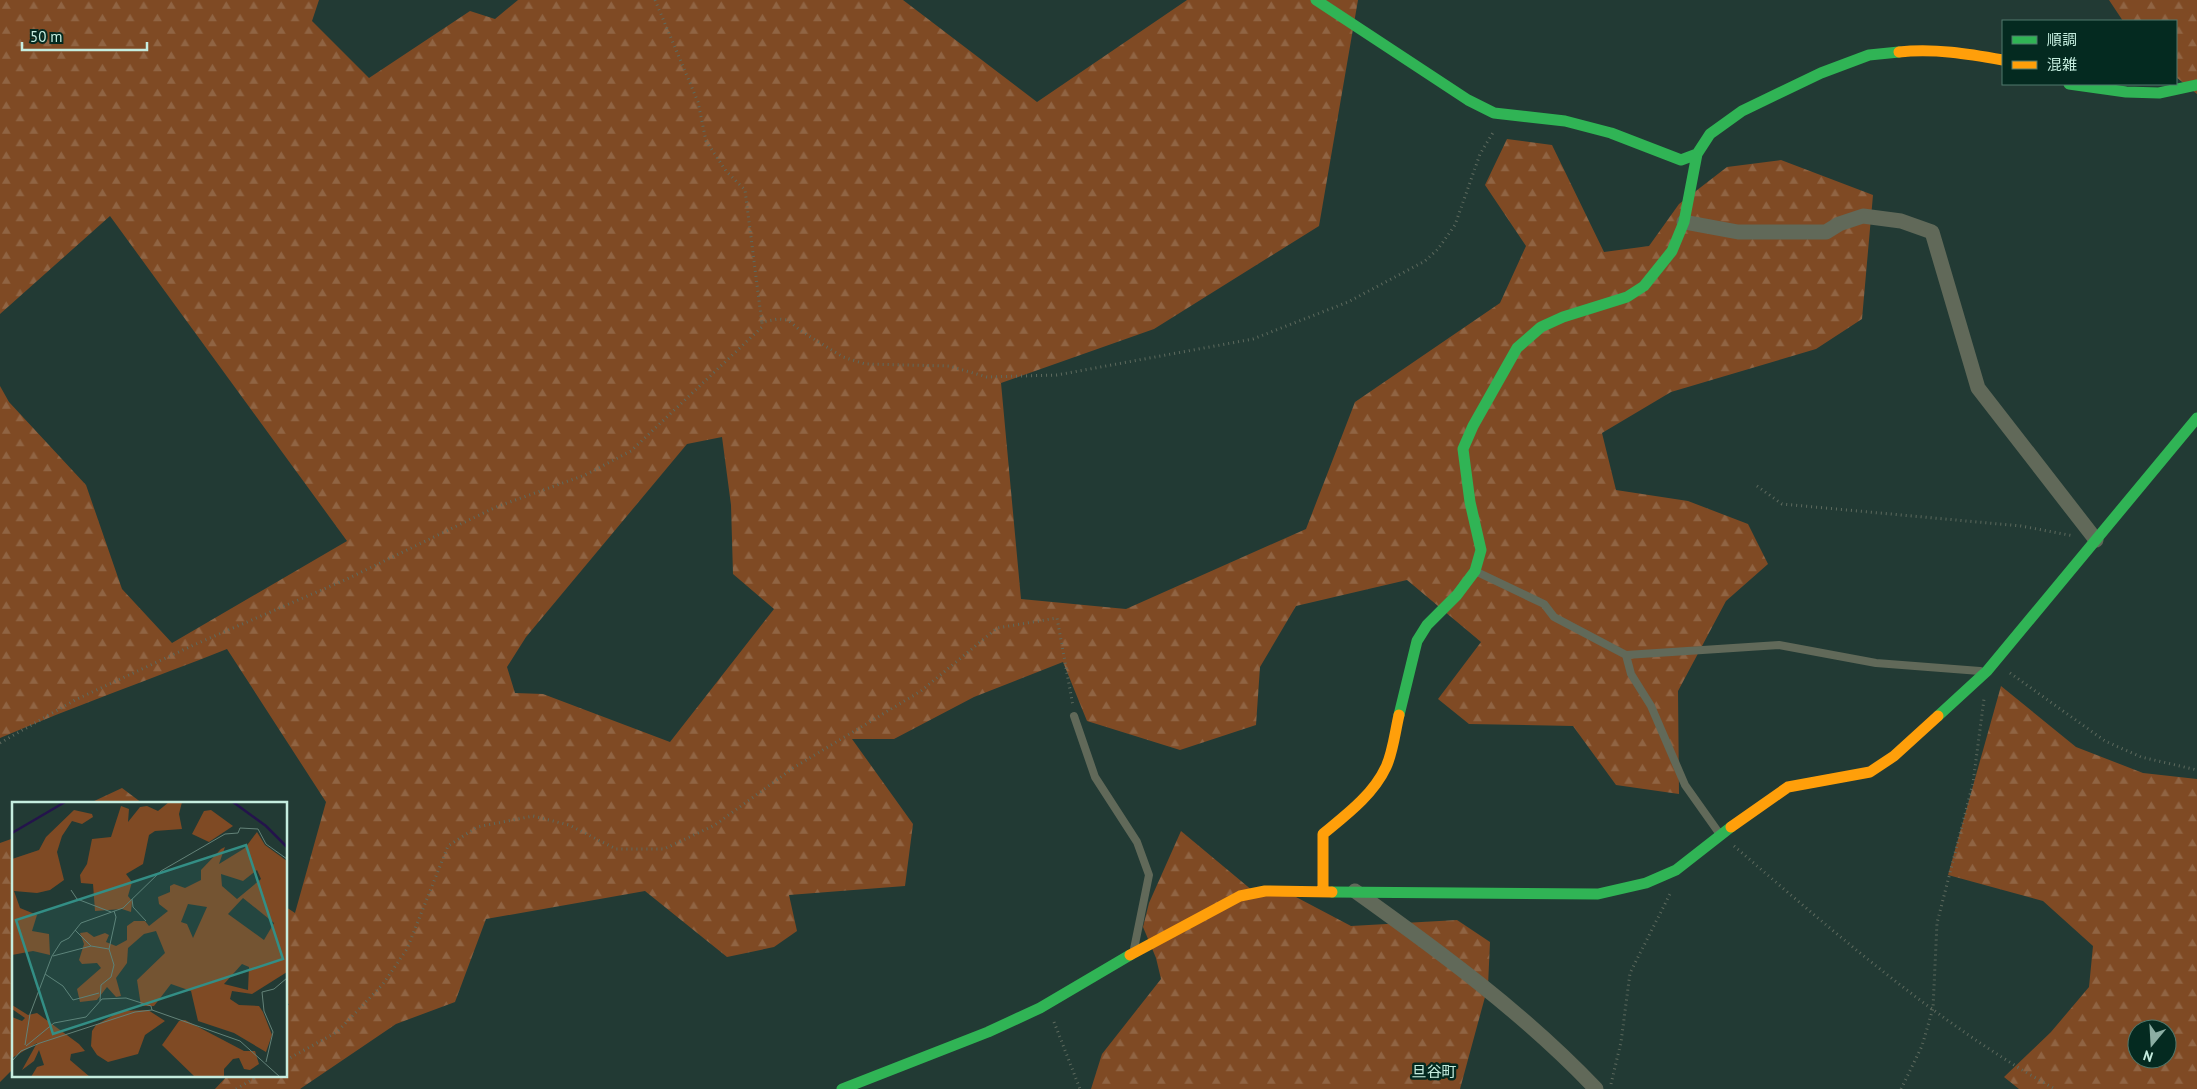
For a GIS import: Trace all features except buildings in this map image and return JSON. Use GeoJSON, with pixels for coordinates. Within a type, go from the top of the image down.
{"type":"FeatureCollection","features":[{"type":"Feature","properties":{"kind":"street"},"geometry":{"type":"LineString","coordinates":[[1316,0],[1468,100],[1494,113],[1565,121],[1611,133],[1681,160],[1697,154]]}},
{"type":"Feature","properties":{"kind":"street"},"geometry":{"type":"LineString","coordinates":[[1323,891],[1323,834],[1380,781],[1387,766],[1417,641],[1427,625],[1457,595],[1475,571],[1481,550],[1470,502],[1463,449],[1472,426],[1517,348],[1541,327],[1563,317],[1627,298],[1644,286],[1672,251],[1684,222],[1697,154],[1710,134],[1742,111],[1821,73],[1869,55],[1918,50],[1966,54],[2002,60]]}},
{"type":"Feature","properties":{"kind":"street"},"geometry":{"type":"LineString","coordinates":[[2076,85],[2126,92],[2159,93],[2197,85]]}},
{"type":"Feature","properties":{"kind":"street"},"geometry":{"type":"LineString","coordinates":[[1684,222],[1738,232],[1826,232],[1840,224],[1863,216],[1901,221],[1932,232],[1978,388],[2096,540]]}},
{"type":"Feature","properties":{"kind":"street"},"geometry":{"type":"LineString","coordinates":[[842,1089],[980,1036],[1047,1004],[1133,953],[1240,896],[1265,891],[1598,894],[1646,883],[1676,870],[1720,834],[1788,787],[1870,772],[1894,756],[1987,671],[2197,418]]}},
{"type":"Feature","properties":{"kind":"street"},"geometry":{"type":"LineString","coordinates":[[1353,891],[1439,950],[1520,1019],[1596,1089]]}},
{"type":"Feature","properties":{"kind":"lane"},"geometry":{"type":"LineString","coordinates":[[1475,571],[1544,604],[1554,617],[1626,655],[1780,645],[1876,663],[1987,671]]}},
{"type":"Feature","properties":{"kind":"lane"},"geometry":{"type":"LineString","coordinates":[[1626,655],[1631,674],[1651,706],[1685,785],[1720,834]]}},
{"type":"Feature","properties":{"kind":"lane"},"geometry":{"type":"LineString","coordinates":[[1074,716],[1095,777],[1137,842],[1149,875],[1133,953]]}},
{"type":"Feature","properties":{"kind":"path"},"geometry":{"type":"LineString","coordinates":[[0,743],[84,696],[347,579],[496,507],[585,475],[631,451],[762,327],[745,190],[726,171],[706,141],[698,102],[655,0]]}},
{"type":"Feature","properties":{"kind":"path"},"geometry":{"type":"LineString","coordinates":[[762,322],[778,319],[788,320],[801,331],[843,357],[865,364],[949,366],[987,376],[1057,375],[1254,339],[1348,302],[1425,261],[1438,249],[1455,225],[1480,154],[1504,114]]}},
{"type":"Feature","properties":{"kind":"path"},"geometry":{"type":"LineString","coordinates":[[1757,486],[1782,504],[2020,526],[2096,540]]}},
{"type":"Feature","properties":{"kind":"path"},"geometry":{"type":"LineString","coordinates":[[288,1059],[337,1032],[383,984],[406,949],[448,846],[477,827],[533,816],[570,825],[616,849],[664,849],[715,825],[793,768],[921,692],[997,628],[1057,618],[1074,716]]}},
{"type":"Feature","properties":{"kind":"path"},"geometry":{"type":"LineString","coordinates":[[1901,1089],[1922,1046],[1933,1008],[1937,923],[1973,783],[1987,671],[2006,670],[2105,741],[2140,757],[2197,770]]}},
{"type":"Feature","properties":{"kind":"path"},"geometry":{"type":"LineString","coordinates":[[1720,834],[1818,918],[1933,1008],[2006,1062],[2055,1089]]}},
{"type":"Feature","properties":{"kind":"path"},"geometry":{"type":"LineString","coordinates":[[1610,1089],[1621,1042],[1630,973],[1678,879],[1681,866]]}},
{"type":"Feature","properties":{"kind":"path"},"geometry":{"type":"LineString","coordinates":[[1047,1004],[1080,1089]]}},
{"type":"Feature","properties":{"kind":"path"},"geometry":{"type":"LineString","coordinates":[[236,1089],[258,1076]]}},
{"type":"Feature","properties":{"kind":"green space"},"geometry":{"type":"Polygon","coordinates":[[[0,0],[319,0],[312,21],[369,78],[470,11],[495,19],[518,0],[903,0],[1037,102],[1187,0],[1358,0],[1319,226],[1154,329],[1001,383],[1021,599],[1126,609],[1306,529],[1355,402],[1500,303],[1526,246],[1485,185],[1507,139],[1552,145],[1604,252],[1649,246],[1679,204],[1727,167],[1781,160],[1873,195],[1862,319],[1816,349],[1671,392],[1602,433],[1616,490],[1688,501],[1748,524],[1768,564],[1726,601],[1678,691],[1679,794],[1616,785],[1573,726],[1469,724],[1438,699],[1481,642],[1407,580],[1296,606],[1260,667],[1256,725],[1180,750],[1087,721],[1063,662],[974,697],[894,739],[852,739],[913,824],[905,886],[789,895],[797,931],[774,947],[727,957],[645,891],[486,919],[455,1002],[396,1024],[300,1089],[215,1089],[227,1076],[288,1076],[288,908],[295,913],[326,802],[227,649],[0,738],[0,386],[9,402],[86,485],[122,589],[172,643],[347,541],[110,216],[0,314],[0,0]],[[722,437],[687,444],[526,637],[507,667],[515,693],[543,694],[670,742],[774,609],[733,574],[731,505],[722,437]]]}},
{"type":"Feature","properties":{"kind":"green space"},"geometry":{"type":"Polygon","coordinates":[[[2109,0],[2197,0],[2197,94],[2177,78],[2177,20],[2122,20],[2109,0]]]}},
{"type":"Feature","properties":{"kind":"green space"},"geometry":{"type":"Polygon","coordinates":[[[2001,686],[2076,747],[2143,773],[2197,779],[2197,1089],[2019,1089],[2004,1077],[2051,1032],[2089,987],[2093,946],[2043,901],[1948,875],[2001,686]]]}},
{"type":"Feature","properties":{"kind":"green space"},"geometry":{"type":"Polygon","coordinates":[[[122,788],[141,802],[92,802],[122,788]]]}},
{"type":"Feature","properties":{"kind":"green space"},"geometry":{"type":"Polygon","coordinates":[[[1181,831],[1253,891],[1296,897],[1351,926],[1457,920],[1490,942],[1488,986],[1460,1089],[1091,1089],[1102,1054],[1161,979],[1156,958],[1143,927],[1149,903],[1181,831]]]}},
{"type":"Feature","properties":{"kind":"green space"},"geometry":{"type":"Polygon","coordinates":[[[12,839],[12,1070],[0,1082],[0,843],[12,839]]]}},
{"type":"Feature","properties":{"kind":"traffic: fast"},"geometry":{"type":"LineString","coordinates":[[1316,0],[1468,100],[1494,113],[1565,121],[1611,133],[1681,160],[1697,154],[1710,134],[1742,111],[1821,73],[1869,55],[1899,52]]}},
{"type":"Feature","properties":{"kind":"traffic: fast"},"geometry":{"type":"LineString","coordinates":[[2076,85],[2126,92],[2159,93],[2197,85]]}},
{"type":"Feature","properties":{"kind":"traffic: fast"},"geometry":{"type":"LineString","coordinates":[[1399,715],[1417,641],[1427,625],[1457,595],[1475,571],[1481,550],[1470,502],[1463,449],[1473,426],[1517,348],[1541,327],[1563,317],[1627,297],[1644,286],[1672,251],[1684,222],[1697,154]]}},
{"type":"Feature","properties":{"kind":"traffic: fast"},"geometry":{"type":"LineString","coordinates":[[1938,716],[1987,671],[2197,418]]}},
{"type":"Feature","properties":{"kind":"traffic: fast"},"geometry":{"type":"LineString","coordinates":[[1332,892],[1598,894],[1646,883],[1676,870],[1731,827]]}},
{"type":"Feature","properties":{"kind":"traffic: fast"},"geometry":{"type":"LineString","coordinates":[[842,1089],[988,1032],[1040,1008],[1130,955]]}},
{"type":"Feature","properties":{"kind":"traffic: slow"},"geometry":{"type":"LineString","coordinates":[[1899,52],[1938,51],[2002,60]]}},
{"type":"Feature","properties":{"kind":"traffic: slow"},"geometry":{"type":"LineString","coordinates":[[1323,891],[1323,834],[1358,804],[1381,777],[1390,755],[1399,715]]}},
{"type":"Feature","properties":{"kind":"traffic: slow"},"geometry":{"type":"LineString","coordinates":[[1731,827],[1788,787],[1870,772],[1894,756],[1938,716]]}},
{"type":"Feature","properties":{"kind":"traffic: slow"},"geometry":{"type":"LineString","coordinates":[[1130,955],[1240,896],[1265,891],[1332,892]]}},
{"type":"Feature","properties":{"kind":"district","name":"旦谷町"},"geometry":{"type":"Point","coordinates":[1434,1072]}}]}
